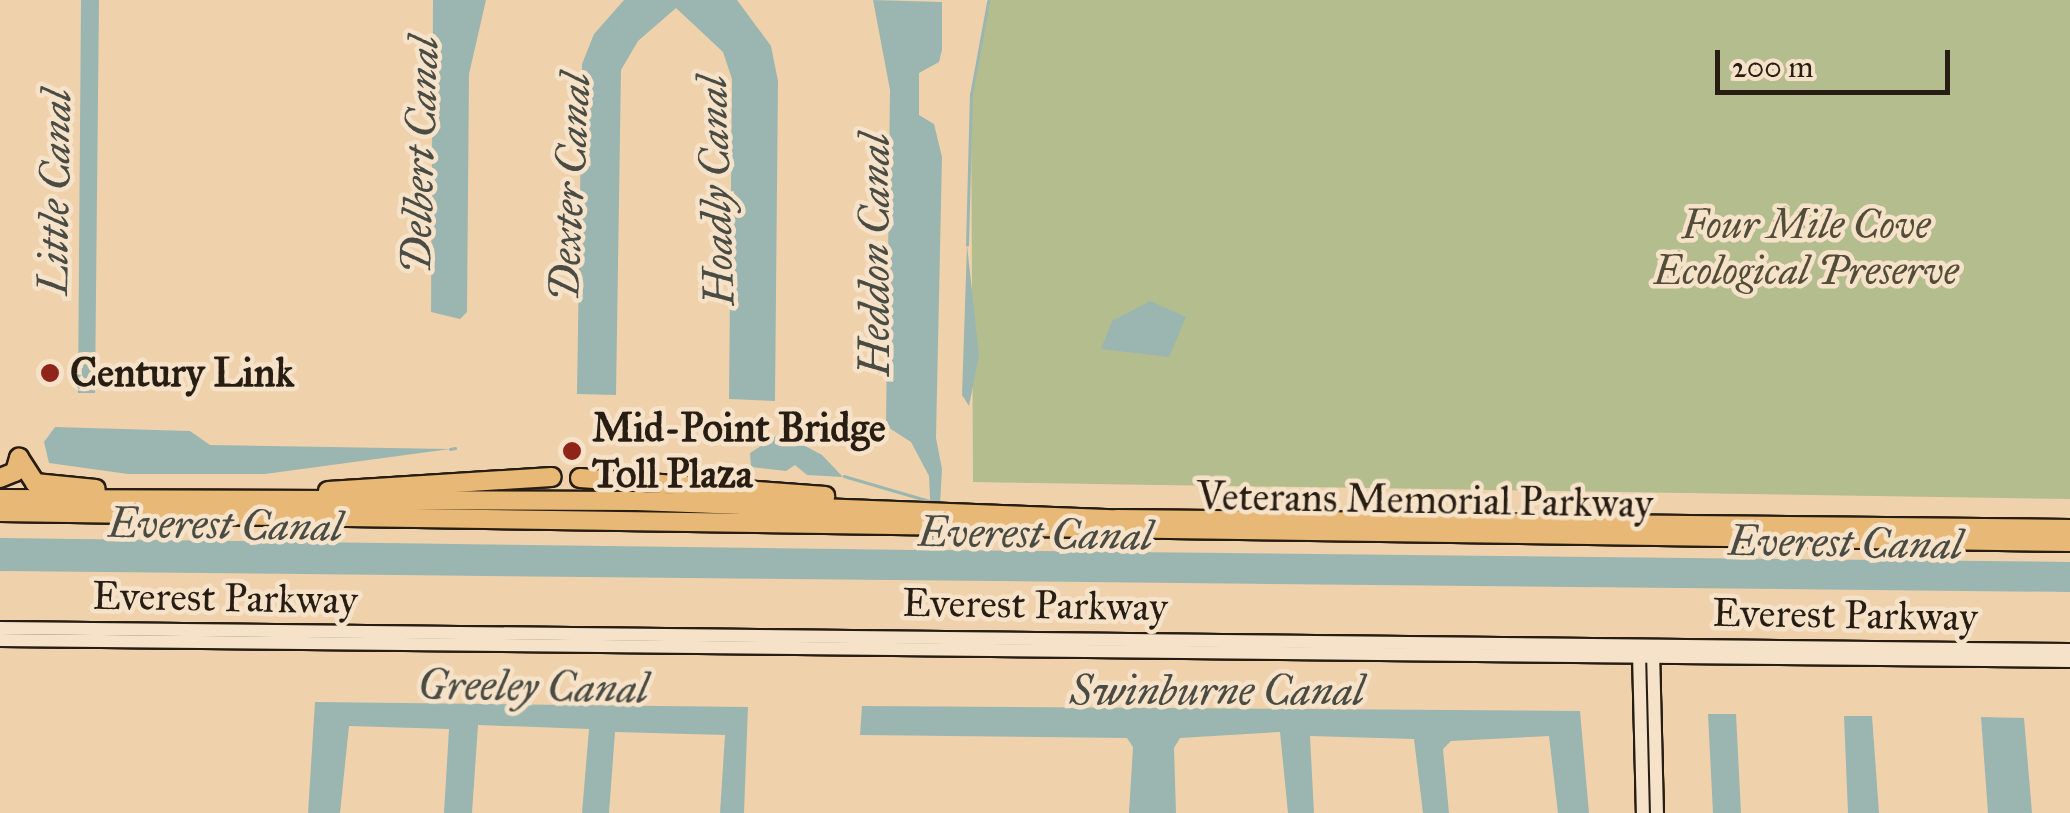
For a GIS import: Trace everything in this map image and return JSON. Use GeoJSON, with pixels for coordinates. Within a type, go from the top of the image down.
{"type":"FeatureCollection","features":[{"type":"Feature","properties":{"kind":"highway"},"geometry":{"type":"LineString","coordinates":[[0,478],[12,475],[20,458],[35,483],[154,498]]}},
{"type":"Feature","properties":{"kind":"highway","name":"Veterans Memorial Parkway"},"geometry":{"type":"LineString","coordinates":[[228,498],[552,477]]}},
{"type":"Feature","properties":{"kind":"highway","name":"Veterans Memorial Parkway"},"geometry":{"type":"LineString","coordinates":[[580,478],[775,490],[924,518]]}},
{"type":"Feature","properties":{"kind":"highway"},"geometry":{"type":"LineString","coordinates":[[0,488],[116,494]]}},
{"type":"Feature","properties":{"kind":"highway","name":"Veterans Memorial Parkway"},"geometry":{"type":"LineString","coordinates":[[0,499],[228,498],[947,519],[2070,542]]}},
{"type":"Feature","properties":{"kind":"highway","name":"Veterans Memorial Parkway"},"geometry":{"type":"LineString","coordinates":[[0,512],[924,518]]}},
{"type":"Feature","properties":{"kind":"highway"},"geometry":{"type":"LineString","coordinates":[[0,521],[113,515]]}},
{"type":"Feature","properties":{"kind":"highway","name":"Veterans Memorial Parkway"},"geometry":{"type":"LineString","coordinates":[[947,519],[2070,529]]}},
{"type":"Feature","properties":{"kind":"street","name":"Everest Parkway"},"geometry":{"type":"LineString","coordinates":[[0,628],[38,634],[239,637],[1646,651],[2070,650]]}},
{"type":"Feature","properties":{"kind":"street","name":"Everest Parkway"},"geometry":{"type":"LineString","coordinates":[[0,640],[38,634]]}},
{"type":"Feature","properties":{"kind":"street","name":"Everest Parkway"},"geometry":{"type":"LineString","coordinates":[[1646,651],[2070,662]]}},
{"type":"Feature","properties":{"kind":"street"},"geometry":{"type":"LineString","coordinates":[[1643,813],[1646,651]]}},
{"type":"Feature","properties":{"kind":"street"},"geometry":{"type":"LineString","coordinates":[[1646,651],[1657,813]]}},
{"type":"Feature","properties":{"kind":"green space","name":"Four Mile Cove Ecological Preserve"},"geometry":{"type":"Polygon","coordinates":[[[989,0],[2070,0],[2070,499],[973,482],[971,95],[989,0]]]}},
{"type":"Feature","properties":{"kind":"water"},"geometry":{"type":"Polygon","coordinates":[[[81,0],[99,0],[95,393],[78,393],[81,0]]]}},
{"type":"Feature","properties":{"kind":"water"},"geometry":{"type":"Polygon","coordinates":[[[433,0],[486,0],[469,74],[467,312],[460,319],[431,312],[433,0]]]}},
{"type":"Feature","properties":{"kind":"water"},"geometry":{"type":"Polygon","coordinates":[[[624,0],[737,0],[771,46],[778,81],[775,401],[729,399],[732,79],[723,52],[676,8],[638,41],[621,70],[616,395],[577,394],[582,64],[594,34],[624,0]]]}},
{"type":"Feature","properties":{"kind":"water"},"geometry":{"type":"Polygon","coordinates":[[[873,0],[942,2],[942,50],[939,62],[919,73],[919,115],[934,124],[942,157],[936,438],[942,469],[938,541],[946,550],[2070,562],[2070,592],[0,571],[0,538],[914,550],[932,540],[929,476],[911,442],[886,426],[890,90],[873,0]]]}},
{"type":"Feature","properties":{"kind":"water"},"geometry":{"type":"Polygon","coordinates":[[[967,245],[979,355],[969,406],[962,395],[967,245]]]}},
{"type":"Feature","properties":{"kind":"water"},"geometry":{"type":"Polygon","coordinates":[[[1150,301],[1186,317],[1169,357],[1101,349],[1112,321],[1150,301]]]}},
{"type":"Feature","properties":{"kind":"water"},"geometry":{"type":"Polygon","coordinates":[[[55,427],[190,431],[210,445],[450,449],[265,474],[128,474],[49,463],[44,442],[55,427]]]}},
{"type":"Feature","properties":{"kind":"water"},"geometry":{"type":"Polygon","coordinates":[[[781,433],[822,455],[843,477],[807,475],[795,465],[786,471],[751,467],[750,453],[781,433]]]}},
{"type":"Feature","properties":{"kind":"water"},"geometry":{"type":"Polygon","coordinates":[[[315,702],[748,707],[744,813],[720,813],[725,735],[615,732],[609,813],[582,813],[589,729],[478,725],[472,813],[444,813],[449,729],[349,726],[340,813],[308,813],[315,702]]]}},
{"type":"Feature","properties":{"kind":"water"},"geometry":{"type":"Polygon","coordinates":[[[862,706],[1580,711],[1589,813],[1558,813],[1549,736],[1451,741],[1443,749],[1449,813],[1423,813],[1414,739],[1310,736],[1314,813],[1288,813],[1280,732],[1180,738],[1174,748],[1176,813],[1129,813],[1133,747],[1127,738],[860,735],[862,706]]]}},
{"type":"Feature","properties":{"kind":"water"},"geometry":{"type":"Polygon","coordinates":[[[1708,714],[1736,714],[1741,813],[1713,813],[1708,714]]]}},
{"type":"Feature","properties":{"kind":"water"},"geometry":{"type":"Polygon","coordinates":[[[1844,716],[1872,716],[1879,813],[1848,813],[1844,716]]]}},
{"type":"Feature","properties":{"kind":"water"},"geometry":{"type":"Polygon","coordinates":[[[1981,717],[2024,718],[2032,813],[1988,813],[1981,717]]]}},
{"type":"Feature","properties":{"kind":"waterway"},"geometry":{"type":"LineString","coordinates":[[967,245],[971,95],[988,2]]}},
{"type":"Feature","properties":{"kind":"waterway"},"geometry":{"type":"LineString","coordinates":[[450,449],[455,448]]}},
{"type":"Feature","properties":{"kind":"waterway","name":"Everest Canal"},"geometry":{"type":"LineString","coordinates":[[844,476],[933,502]]}},
{"type":"Feature","properties":{"kind":"place","name":"Century Link"},"geometry":{"type":"Point","coordinates":[50,373]}},
{"type":"Feature","properties":{"kind":"place","name":"Mid-Point Bridge Toll Plaza"},"geometry":{"type":"Point","coordinates":[572,451]}},
{"type":"Feature","properties":{"kind":"water label","name":"Delbert Canal"},"geometry":{"type":"Point","coordinates":[420,155]}},
{"type":"Feature","properties":{"kind":"water label","name":"Dexter Canal"},"geometry":{"type":"Point","coordinates":[570,187]}},
{"type":"Feature","properties":{"kind":"water label","name":"Hoadly Canal"},"geometry":{"type":"Point","coordinates":[716,191]}},
{"type":"Feature","properties":{"kind":"water label","name":"Little Canal"},"geometry":{"type":"Point","coordinates":[55,192]}},
{"type":"Feature","properties":{"kind":"water label","name":"Heddon Canal"},"geometry":{"type":"Point","coordinates":[875,255]}},
{"type":"Feature","properties":{"kind":"water label","name":"Greeley Canal"},"geometry":{"type":"Point","coordinates":[533,687]}},
{"type":"Feature","properties":{"kind":"water label","name":"Swinburne Canal"},"geometry":{"type":"Point","coordinates":[1217,691]}}]}
